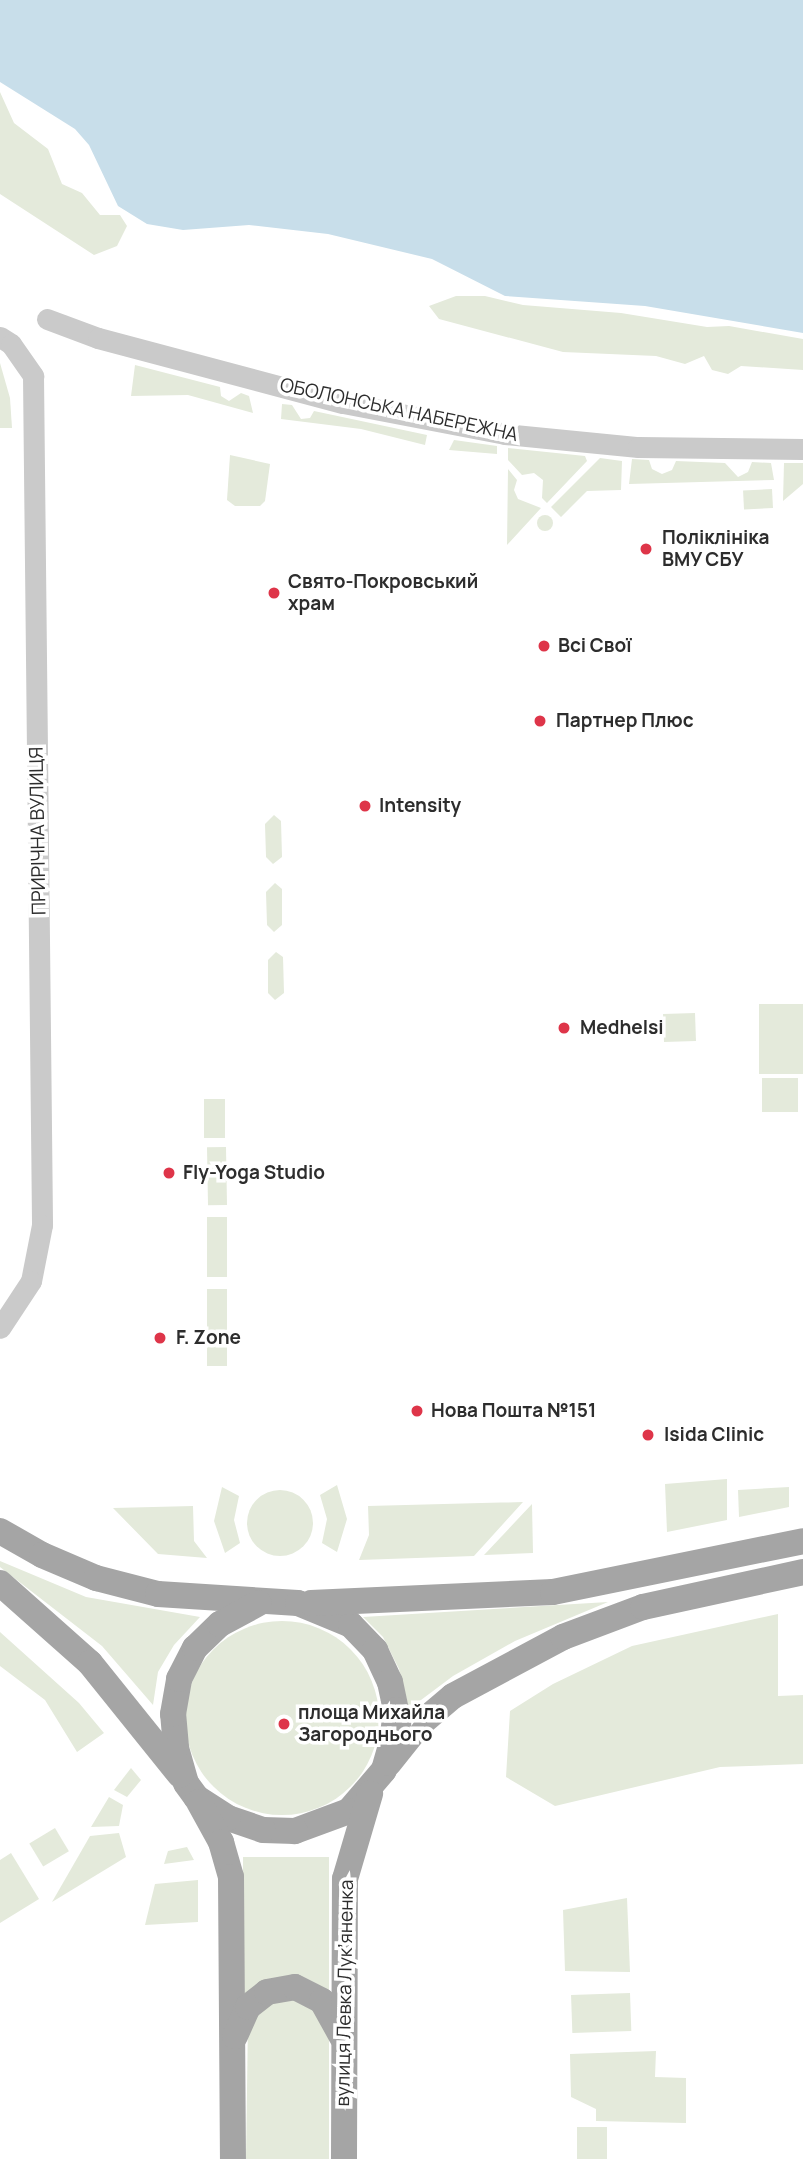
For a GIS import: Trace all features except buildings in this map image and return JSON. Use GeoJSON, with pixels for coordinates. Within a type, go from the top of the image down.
{"type":"FeatureCollection","features":[{"type":"Feature","properties":{"kind":"main road"},"geometry":{"type":"LineString","coordinates":[[0,1531],[42,1555],[96,1577],[158,1594],[259,1603],[553,1592],[803,1541]]}},
{"type":"Feature","properties":{"kind":"main road"},"geometry":{"type":"LineString","coordinates":[[259,1603],[220,1624],[195,1648],[179,1679],[173,1714],[176,1747],[191,1790],[240,1822],[263,1830],[295,1831],[349,1811],[378,1779],[420,1724],[453,1696],[563,1637],[643,1607],[803,1572]]}},
{"type":"Feature","properties":{"kind":"main road"},"geometry":{"type":"LineString","coordinates":[[0,1583],[90,1663],[191,1790],[221,1842],[230,1877],[233,2159]]}},
{"type":"Feature","properties":{"kind":"main road"},"geometry":{"type":"LineString","coordinates":[[298,1603],[351,1625],[375,1650],[390,1682],[396,1710],[378,1779]]}},
{"type":"Feature","properties":{"kind":"main road","name":"вулиця Левка Лукʼяненка"},"geometry":{"type":"LineString","coordinates":[[344,2159],[345,1879],[378,1779]]}},
{"type":"Feature","properties":{"kind":"main road"},"geometry":{"type":"LineString","coordinates":[[233,2041],[248,2007],[267,1992],[295,1987],[322,2001],[344,2042]]}},
{"type":"Feature","properties":{"kind":"street","name":"ОБОЛОНСЬКА НАБЕРЕЖНА"},"geometry":{"type":"LineString","coordinates":[[47,319],[98,338],[343,403],[492,431],[638,447],[803,449]]}},
{"type":"Feature","properties":{"kind":"street","name":"ПРИРІЧНА ВУЛИЦЯ"},"geometry":{"type":"LineString","coordinates":[[0,337],[11,344],[33,376],[42,1225],[31,1281],[0,1328]]}},
{"type":"Feature","properties":{"kind":"green space"},"geometry":{"type":"Polygon","coordinates":[[[0,92],[14,123],[48,149],[62,184],[82,193],[100,215],[120,215],[127,226],[117,246],[94,255],[0,194],[0,92]]]}},
{"type":"Feature","properties":{"kind":"green space"},"geometry":{"type":"Polygon","coordinates":[[[456,296],[485,296],[523,305],[621,313],[707,327],[729,326],[803,339],[803,370],[741,366],[728,374],[712,370],[704,356],[685,364],[656,356],[563,352],[439,319],[429,306],[456,296]]]}},
{"type":"Feature","properties":{"kind":"green space"},"geometry":{"type":"Polygon","coordinates":[[[0,363],[10,398],[12,428],[0,428],[0,363]]]}},
{"type":"Feature","properties":{"kind":"green space"},"geometry":{"type":"Polygon","coordinates":[[[135,365],[220,387],[221,396],[229,401],[241,393],[249,396],[253,413],[188,395],[131,396],[135,365]]]}},
{"type":"Feature","properties":{"kind":"green space"},"geometry":{"type":"Polygon","coordinates":[[[282,404],[292,405],[301,419],[310,418],[314,411],[427,435],[425,445],[361,429],[281,419],[282,404]]]}},
{"type":"Feature","properties":{"kind":"green space"},"geometry":{"type":"Polygon","coordinates":[[[454,440],[497,446],[497,454],[449,450],[454,440]]]}},
{"type":"Feature","properties":{"kind":"green space"},"geometry":{"type":"Polygon","coordinates":[[[508,448],[585,456],[587,461],[547,503],[542,498],[543,480],[534,473],[522,475],[508,460],[508,448]]]}},
{"type":"Feature","properties":{"kind":"green space"},"geometry":{"type":"Polygon","coordinates":[[[230,455],[270,464],[265,501],[260,506],[235,506],[227,500],[230,455]]]}},
{"type":"Feature","properties":{"kind":"green space"},"geometry":{"type":"Polygon","coordinates":[[[600,458],[622,461],[621,490],[587,491],[561,517],[551,507],[600,458]]]}},
{"type":"Feature","properties":{"kind":"green space"},"geometry":{"type":"Polygon","coordinates":[[[632,459],[649,460],[652,469],[662,474],[672,470],[676,461],[725,463],[738,477],[748,472],[752,462],[771,463],[774,480],[629,484],[632,459]]]}},
{"type":"Feature","properties":{"kind":"green space"},"geometry":{"type":"Polygon","coordinates":[[[784,463],[803,463],[803,484],[783,501],[784,463]]]}},
{"type":"Feature","properties":{"kind":"green space"},"geometry":{"type":"Polygon","coordinates":[[[508,469],[517,480],[514,490],[518,499],[541,508],[507,545],[508,469]]]}},
{"type":"Feature","properties":{"kind":"green space"},"geometry":{"type":"Polygon","coordinates":[[[772,489],[773,508],[744,509],[743,491],[772,489]]]}},
{"type":"Feature","properties":{"kind":"green space"},"geometry":{"type":"Polygon","coordinates":[[[542,515],[548,515],[553,523],[551,529],[542,531],[537,526],[537,520],[542,515]]]}},
{"type":"Feature","properties":{"kind":"green space"},"geometry":{"type":"Polygon","coordinates":[[[274,815],[281,821],[282,857],[273,864],[266,857],[265,824],[274,815]]]}},
{"type":"Feature","properties":{"kind":"green space"},"geometry":{"type":"Polygon","coordinates":[[[275,883],[282,889],[282,925],[274,932],[267,925],[266,892],[275,883]]]}},
{"type":"Feature","properties":{"kind":"green space"},"geometry":{"type":"Polygon","coordinates":[[[276,952],[283,957],[284,993],[275,1000],[268,993],[268,960],[276,952]]]}},
{"type":"Feature","properties":{"kind":"green space"},"geometry":{"type":"Polygon","coordinates":[[[759,1004],[803,1004],[803,1074],[759,1074],[759,1004]]]}},
{"type":"Feature","properties":{"kind":"green space"},"geometry":{"type":"Polygon","coordinates":[[[695,1013],[696,1041],[664,1042],[663,1014],[695,1013]]]}},
{"type":"Feature","properties":{"kind":"green space"},"geometry":{"type":"Polygon","coordinates":[[[762,1078],[798,1078],[798,1112],[762,1112],[762,1078]]]}},
{"type":"Feature","properties":{"kind":"green space"},"geometry":{"type":"Polygon","coordinates":[[[204,1099],[225,1099],[225,1138],[204,1138],[204,1099]]]}},
{"type":"Feature","properties":{"kind":"green space"},"geometry":{"type":"Polygon","coordinates":[[[207,1147],[226,1147],[227,1205],[208,1205],[207,1147]]]}},
{"type":"Feature","properties":{"kind":"green space"},"geometry":{"type":"Polygon","coordinates":[[[207,1217],[227,1217],[227,1277],[207,1277],[207,1217]]]}},
{"type":"Feature","properties":{"kind":"green space"},"geometry":{"type":"Polygon","coordinates":[[[207,1289],[227,1289],[227,1366],[207,1366],[207,1289]]]}},
{"type":"Feature","properties":{"kind":"green space"},"geometry":{"type":"Polygon","coordinates":[[[727,1479],[727,1520],[667,1532],[665,1484],[727,1479]]]}},
{"type":"Feature","properties":{"kind":"green space"},"geometry":{"type":"Polygon","coordinates":[[[337,1485],[347,1519],[337,1552],[322,1543],[327,1519],[320,1495],[337,1485]]]}},
{"type":"Feature","properties":{"kind":"green space"},"geometry":{"type":"Polygon","coordinates":[[[222,1487],[239,1496],[234,1520],[240,1543],[225,1553],[214,1521],[222,1487]]]}},
{"type":"Feature","properties":{"kind":"green space"},"geometry":{"type":"Polygon","coordinates":[[[789,1487],[789,1507],[739,1517],[738,1490],[789,1487]]]}},
{"type":"Feature","properties":{"kind":"green space"},"geometry":{"type":"Polygon","coordinates":[[[273,1490],[287,1490],[299,1495],[308,1504],[313,1523],[311,1536],[304,1547],[287,1556],[273,1556],[261,1551],[252,1542],[247,1530],[247,1516],[252,1504],[261,1495],[273,1490]]]}},
{"type":"Feature","properties":{"kind":"green space"},"geometry":{"type":"Polygon","coordinates":[[[523,1502],[474,1556],[359,1560],[369,1535],[368,1506],[523,1502]]]}},
{"type":"Feature","properties":{"kind":"green space"},"geometry":{"type":"Polygon","coordinates":[[[532,1504],[533,1553],[484,1555],[532,1504]]]}},
{"type":"Feature","properties":{"kind":"green space"},"geometry":{"type":"Polygon","coordinates":[[[193,1506],[194,1541],[207,1558],[158,1554],[113,1508],[193,1506]]]}},
{"type":"Feature","properties":{"kind":"green space"},"geometry":{"type":"Polygon","coordinates":[[[0,1561],[86,1597],[200,1617],[174,1645],[158,1672],[153,1705],[102,1646],[0,1567],[0,1561]]]}},
{"type":"Feature","properties":{"kind":"green space"},"geometry":{"type":"Polygon","coordinates":[[[608,1602],[515,1641],[453,1676],[409,1709],[399,1669],[383,1637],[363,1617],[608,1602]]]}},
{"type":"Feature","properties":{"kind":"green space"},"geometry":{"type":"Polygon","coordinates":[[[778,1614],[778,1696],[803,1695],[803,1764],[720,1767],[555,1806],[506,1777],[510,1711],[553,1684],[632,1646],[778,1614]]]}},
{"type":"Feature","properties":{"kind":"green space"},"geometry":{"type":"Polygon","coordinates":[[[282,1621],[319,1628],[351,1649],[372,1681],[379,1718],[372,1755],[351,1787],[319,1808],[282,1815],[245,1808],[213,1787],[192,1755],[185,1718],[192,1681],[213,1649],[245,1628],[282,1621]]]}},
{"type":"Feature","properties":{"kind":"green space"},"geometry":{"type":"Polygon","coordinates":[[[0,1632],[79,1703],[104,1733],[77,1752],[45,1700],[0,1666],[0,1632]]]}},
{"type":"Feature","properties":{"kind":"green space"},"geometry":{"type":"Polygon","coordinates":[[[131,1768],[141,1780],[127,1797],[114,1790],[131,1768]]]}},
{"type":"Feature","properties":{"kind":"green space"},"geometry":{"type":"Polygon","coordinates":[[[109,1797],[123,1805],[119,1826],[91,1827],[109,1797]]]}},
{"type":"Feature","properties":{"kind":"green space"},"geometry":{"type":"Polygon","coordinates":[[[55,1828],[69,1851],[43,1867],[29,1843],[55,1828]]]}},
{"type":"Feature","properties":{"kind":"green space"},"geometry":{"type":"Polygon","coordinates":[[[119,1833],[126,1857],[52,1902],[90,1836],[119,1833]]]}},
{"type":"Feature","properties":{"kind":"green space"},"geometry":{"type":"Polygon","coordinates":[[[187,1847],[194,1860],[164,1864],[168,1851],[187,1847]]]}},
{"type":"Feature","properties":{"kind":"green space"},"geometry":{"type":"Polygon","coordinates":[[[11,1853],[39,1899],[0,1923],[0,1860],[11,1853]]]}},
{"type":"Feature","properties":{"kind":"green space"},"geometry":{"type":"Polygon","coordinates":[[[243,1857],[329,1857],[329,1996],[243,1996],[243,1857]]]}},
{"type":"Feature","properties":{"kind":"green space"},"geometry":{"type":"Polygon","coordinates":[[[198,1880],[198,1922],[145,1925],[155,1884],[198,1880]]]}},
{"type":"Feature","properties":{"kind":"green space"},"geometry":{"type":"Polygon","coordinates":[[[627,1898],[630,1972],[565,1971],[563,1910],[627,1898]]]}},
{"type":"Feature","properties":{"kind":"green space"},"geometry":{"type":"Polygon","coordinates":[[[630,1993],[631,2031],[572,2033],[571,1995],[630,1993]]]}},
{"type":"Feature","properties":{"kind":"green space"},"geometry":{"type":"Polygon","coordinates":[[[269,1998],[312,2001],[329,2029],[329,2159],[246,2159],[248,2021],[269,1998]]]}},
{"type":"Feature","properties":{"kind":"green space"},"geometry":{"type":"Polygon","coordinates":[[[656,2051],[655,2077],[686,2078],[686,2123],[596,2121],[596,2109],[571,2097],[570,2054],[656,2051]]]}},
{"type":"Feature","properties":{"kind":"green space"},"geometry":{"type":"Polygon","coordinates":[[[577,2127],[607,2127],[607,2159],[577,2159],[577,2127]]]}},
{"type":"Feature","properties":{"kind":"water"},"geometry":{"type":"Polygon","coordinates":[[[0,0],[803,0],[803,333],[645,306],[505,296],[432,259],[328,234],[249,225],[183,230],[147,224],[118,206],[89,145],[75,129],[0,82],[0,0]]]}},
{"type":"Feature","properties":{"kind":"place","name":"Поліклініка ВМУ СБУ"},"geometry":{"type":"Point","coordinates":[646,549]}},
{"type":"Feature","properties":{"kind":"place","name":"Свято-Покровський храм"},"geometry":{"type":"Point","coordinates":[274,593]}},
{"type":"Feature","properties":{"kind":"place","name":"Всі Свої"},"geometry":{"type":"Point","coordinates":[544,646]}},
{"type":"Feature","properties":{"kind":"place","name":"Партнер Плюс"},"geometry":{"type":"Point","coordinates":[540,721]}},
{"type":"Feature","properties":{"kind":"place","name":"Intensity"},"geometry":{"type":"Point","coordinates":[365,806]}},
{"type":"Feature","properties":{"kind":"place","name":"Medhelsi"},"geometry":{"type":"Point","coordinates":[564,1028]}},
{"type":"Feature","properties":{"kind":"place","name":"Fly-Yoga Studio"},"geometry":{"type":"Point","coordinates":[169,1173]}},
{"type":"Feature","properties":{"kind":"place","name":"F. Zone"},"geometry":{"type":"Point","coordinates":[160,1338]}},
{"type":"Feature","properties":{"kind":"place","name":"Нова Пошта №151"},"geometry":{"type":"Point","coordinates":[417,1411]}},
{"type":"Feature","properties":{"kind":"place","name":"Isida Clinic"},"geometry":{"type":"Point","coordinates":[648,1435]}},
{"type":"Feature","properties":{"kind":"place","name":"площа Михайла Загороднього"},"geometry":{"type":"Point","coordinates":[284,1724]}}]}
